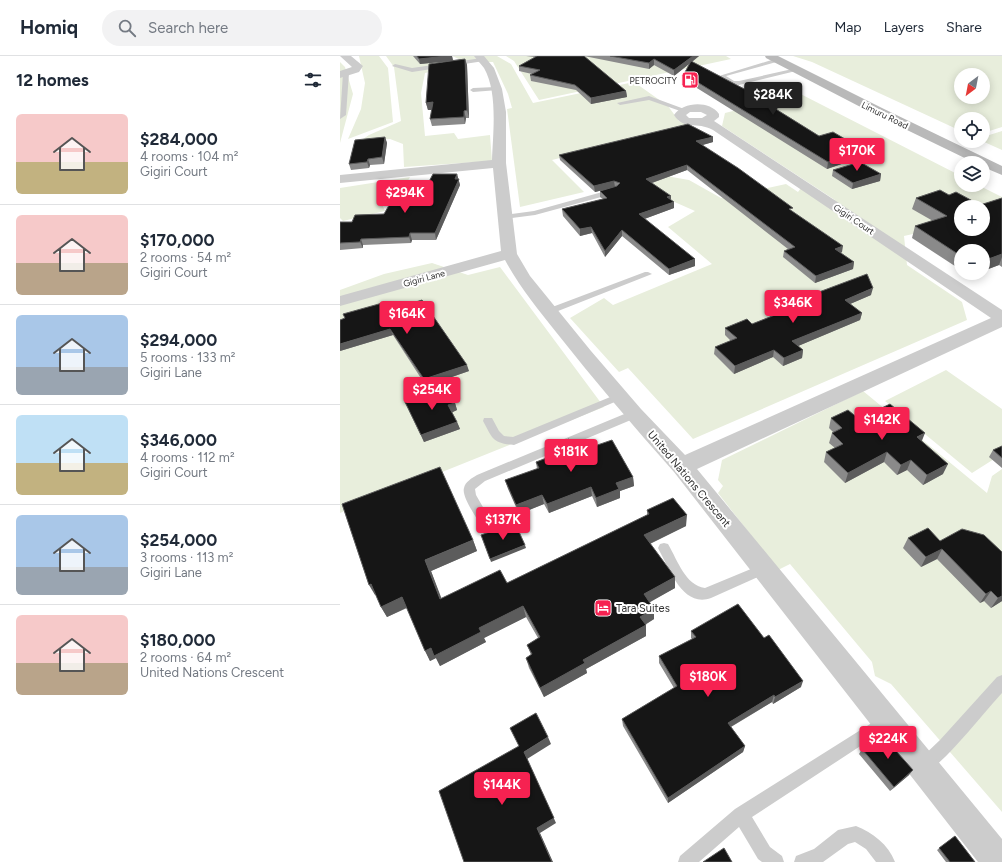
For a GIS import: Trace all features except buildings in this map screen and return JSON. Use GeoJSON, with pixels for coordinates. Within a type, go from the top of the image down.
{"type":"FeatureCollection","features":[{"type":"Feature","properties":{"kind":"main road","name":"Limuru Road"},"geometry":{"type":"LineString","coordinates":[[774,58],[878,111],[1002,171]]}},
{"type":"Feature","properties":{"kind":"street"},"geometry":{"type":"LineString","coordinates":[[343,74],[355,70],[358,66],[345,56]]}},
{"type":"Feature","properties":{"kind":"street","name":"United Nations Crescent"},"geometry":{"type":"LineString","coordinates":[[480,58],[489,68],[496,89],[500,112],[499,163],[509,254],[523,278],[584,355],[634,414],[682,466],[999,862]]}},
{"type":"Feature","properties":{"kind":"street","name":"Gigiri Court"},"geometry":{"type":"LineString","coordinates":[[684,111],[680,115],[685,120],[698,122],[705,121],[736,140],[1002,319]]}},
{"type":"Feature","properties":{"kind":"street"},"geometry":{"type":"LineString","coordinates":[[340,178],[499,163]]}},
{"type":"Feature","properties":{"kind":"street","name":"Gigiri Lane"},"geometry":{"type":"LineString","coordinates":[[340,301],[509,254]]}},
{"type":"Feature","properties":{"kind":"street","name":"Gigiri Court"},"geometry":{"type":"LineString","coordinates":[[682,466],[1002,319]]}},
{"type":"Feature","properties":{"kind":"lane"},"geometry":{"type":"LineString","coordinates":[[395,66],[412,70],[480,58]]}},
{"type":"Feature","properties":{"kind":"lane"},"geometry":{"type":"LineString","coordinates":[[774,58],[761,65],[722,76],[733,83],[739,83],[797,70]]}},
{"type":"Feature","properties":{"kind":"lane"},"geometry":{"type":"LineString","coordinates":[[761,65],[778,74]]}},
{"type":"Feature","properties":{"kind":"lane"},"geometry":{"type":"LineString","coordinates":[[340,117],[343,115],[343,74]]}},
{"type":"Feature","properties":{"kind":"lane"},"geometry":{"type":"LineString","coordinates":[[473,90],[496,89]]}},
{"type":"Feature","properties":{"kind":"lane"},"geometry":{"type":"LineString","coordinates":[[620,103],[649,98],[684,111]]}},
{"type":"Feature","properties":{"kind":"lane"},"geometry":{"type":"LineString","coordinates":[[505,217],[535,212],[616,190]]}},
{"type":"Feature","properties":{"kind":"lane"},"geometry":{"type":"LineString","coordinates":[[550,311],[648,274]]}},
{"type":"Feature","properties":{"kind":"lane"},"geometry":{"type":"LineString","coordinates":[[488,421],[495,434],[501,440],[514,441],[620,396]]}},
{"type":"Feature","properties":{"kind":"lane"},"geometry":{"type":"LineString","coordinates":[[489,528],[470,496],[469,489],[473,483],[481,478],[634,414]]}},
{"type":"Feature","properties":{"kind":"lane"},"geometry":{"type":"LineString","coordinates":[[664,548],[685,585],[694,592],[706,594],[763,569]]}},
{"type":"Feature","properties":{"kind":"lane"},"geometry":{"type":"LineString","coordinates":[[923,766],[945,745],[1002,682]]}},
{"type":"Feature","properties":{"kind":"lane"},"geometry":{"type":"LineString","coordinates":[[686,862],[741,815],[886,721]]}},
{"type":"Feature","properties":{"kind":"lane"},"geometry":{"type":"LineString","coordinates":[[741,815],[764,853],[776,862]]}},
{"type":"Feature","properties":{"kind":"lane"},"geometry":{"type":"LineString","coordinates":[[802,862],[820,855],[844,836],[856,834],[864,837],[872,843],[887,862]]}},
{"type":"Feature","properties":{"kind":"green space"},"geometry":{"type":"Polygon","coordinates":[[[359,56],[379,56],[388,68],[393,122],[348,139],[361,109],[365,83],[359,56]]]}},
{"type":"Feature","properties":{"kind":"green space"},"geometry":{"type":"Polygon","coordinates":[[[386,56],[448,56],[462,65],[425,73],[421,93],[425,136],[454,133],[458,139],[490,135],[492,161],[404,167],[403,144],[390,139],[360,141],[369,135],[401,121],[394,67],[386,56]]]}},
{"type":"Feature","properties":{"kind":"green space"},"geometry":{"type":"Polygon","coordinates":[[[452,56],[497,56],[511,64],[533,103],[634,82],[668,106],[679,121],[690,125],[552,160],[584,192],[520,207],[507,109],[512,108],[508,94],[493,62],[466,62],[452,56]]]}},
{"type":"Feature","properties":{"kind":"green space"},"geometry":{"type":"Polygon","coordinates":[[[506,56],[726,56],[731,59],[539,100],[514,61],[506,56]]]}},
{"type":"Feature","properties":{"kind":"green space"},"geometry":{"type":"Polygon","coordinates":[[[793,56],[1002,56],[1002,127],[990,131],[990,112],[954,112],[954,128],[812,62],[793,56]]]}},
{"type":"Feature","properties":{"kind":"green space"},"geometry":{"type":"Polygon","coordinates":[[[340,62],[345,67],[353,94],[340,143],[340,62]]]}},
{"type":"Feature","properties":{"kind":"green space"},"geometry":{"type":"Polygon","coordinates":[[[781,84],[954,172],[954,192],[990,191],[1002,197],[1002,202],[990,205],[990,200],[954,200],[954,212],[926,231],[904,236],[907,265],[962,302],[967,320],[693,439],[628,368],[619,372],[570,318],[604,298],[613,305],[712,264],[668,227],[695,211],[636,185],[666,176],[689,180],[721,198],[786,184],[798,192],[801,188],[835,200],[722,126],[725,113],[749,107],[774,109],[766,103],[772,100],[751,89],[781,84]]]}},
{"type":"Feature","properties":{"kind":"green space"},"geometry":{"type":"Polygon","coordinates":[[[1002,131],[1002,150],[990,145],[990,135],[1002,131]]]}},
{"type":"Feature","properties":{"kind":"green space"},"geometry":{"type":"Polygon","coordinates":[[[410,177],[404,188],[381,202],[385,211],[343,221],[340,218],[340,188],[410,177]]]}},
{"type":"Feature","properties":{"kind":"green space"},"geometry":{"type":"Polygon","coordinates":[[[432,263],[468,275],[500,267],[604,407],[340,513],[340,290],[384,274],[432,263]]]}},
{"type":"Feature","properties":{"kind":"green space"},"geometry":{"type":"Polygon","coordinates":[[[946,370],[1002,409],[1002,454],[972,473],[885,401],[946,370]]]}},
{"type":"Feature","properties":{"kind":"green space"},"geometry":{"type":"Polygon","coordinates":[[[863,391],[987,493],[992,476],[1002,469],[1002,812],[891,684],[875,676],[872,662],[790,564],[778,570],[718,493],[723,486],[718,480],[722,460],[863,391]]]}},
{"type":"Feature","properties":{"kind":"place","name":"PETROCITY"},"geometry":{"type":"Point","coordinates":[690,80]}},
{"type":"Feature","properties":{"kind":"place","name":"Tara Suites"},"geometry":{"type":"Point","coordinates":[603,608]}}]}
